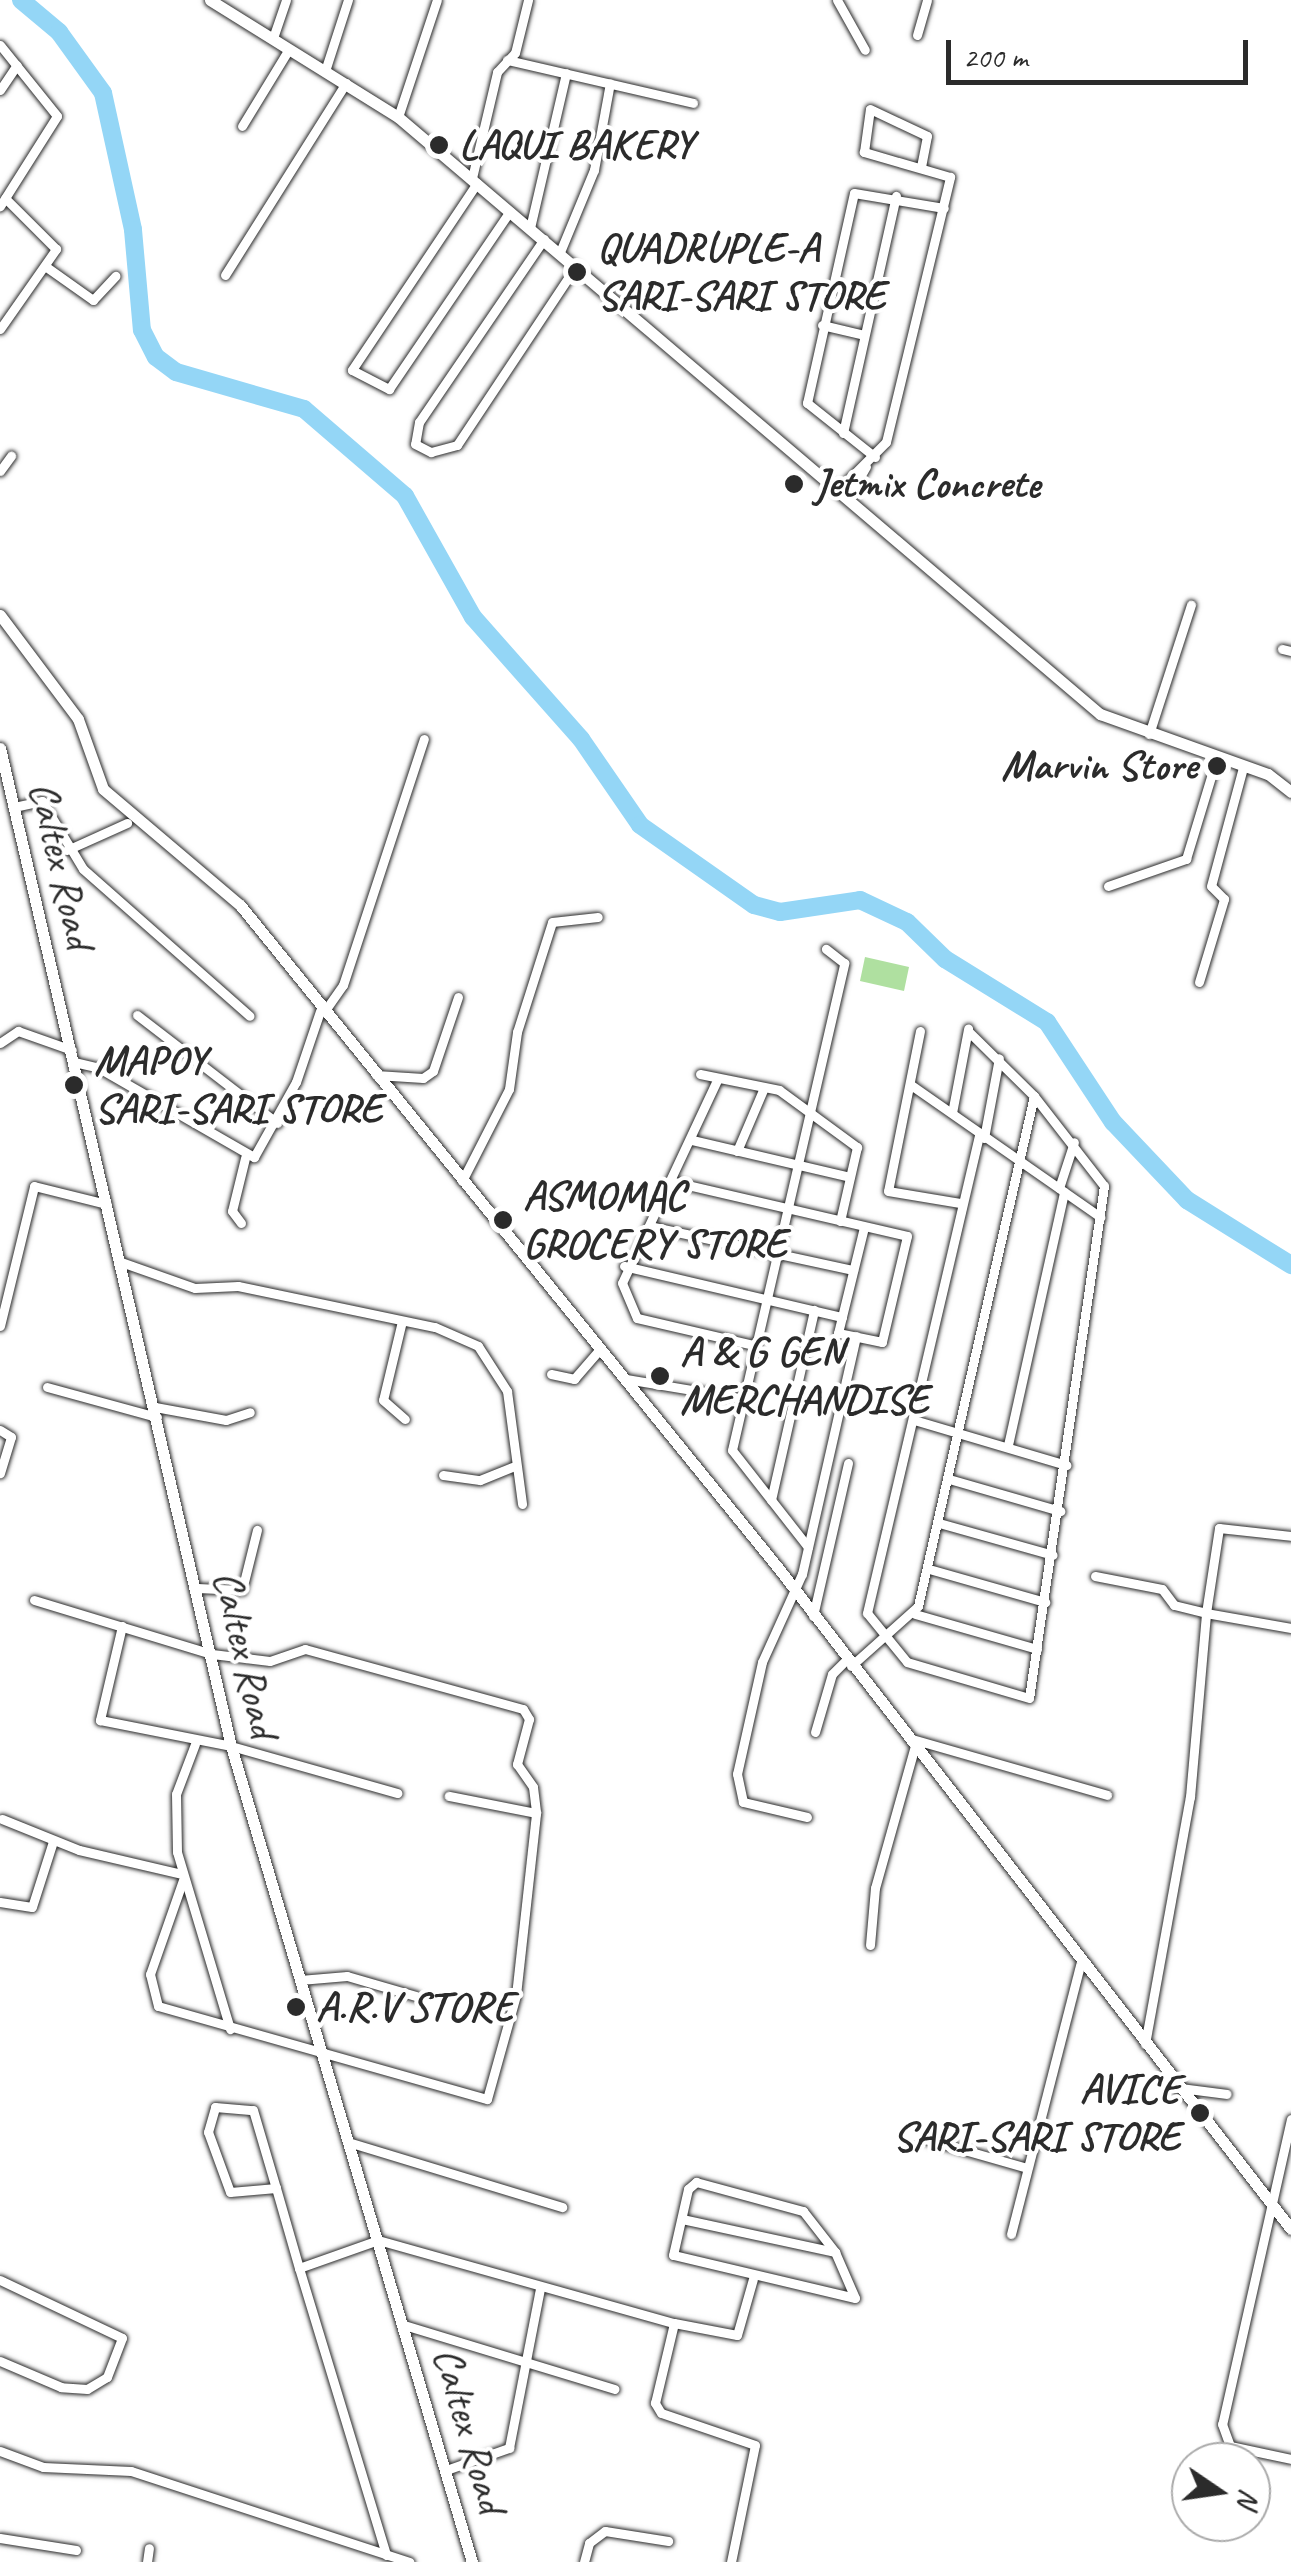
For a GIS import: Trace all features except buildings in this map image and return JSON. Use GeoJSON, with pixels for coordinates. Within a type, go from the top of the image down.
{"type":"FeatureCollection","features":[{"type":"Feature","properties":{"kind":"street"},"geometry":{"type":"LineString","coordinates":[[210,0],[398,118],[844,492],[1081,700],[1149,734],[1243,767],[1291,792]]}},
{"type":"Feature","properties":{"kind":"street"},"geometry":{"type":"LineString","coordinates":[[273,38],[286,0]]}},
{"type":"Feature","properties":{"kind":"street"},"geometry":{"type":"LineString","coordinates":[[325,71],[348,0]]}},
{"type":"Feature","properties":{"kind":"street"},"geometry":{"type":"LineString","coordinates":[[398,118],[437,0]]}},
{"type":"Feature","properties":{"kind":"street"},"geometry":{"type":"LineString","coordinates":[[510,211],[389,390],[352,370],[474,180],[496,72],[506,60],[528,0]]}},
{"type":"Feature","properties":{"kind":"street"},"geometry":{"type":"LineString","coordinates":[[836,0],[864,50]]}},
{"type":"Feature","properties":{"kind":"street"},"geometry":{"type":"LineString","coordinates":[[917,36],[926,0]]}},
{"type":"Feature","properties":{"kind":"street"},"geometry":{"type":"LineString","coordinates":[[0,46],[58,116],[2,202],[55,246],[0,329]]}},
{"type":"Feature","properties":{"kind":"street"},"geometry":{"type":"LineString","coordinates":[[242,126],[289,49]]}},
{"type":"Feature","properties":{"kind":"street"},"geometry":{"type":"LineString","coordinates":[[506,60],[694,103]]}},
{"type":"Feature","properties":{"kind":"street"},"geometry":{"type":"LineString","coordinates":[[0,90],[17,65]]}},
{"type":"Feature","properties":{"kind":"street"},"geometry":{"type":"LineString","coordinates":[[530,228],[566,73]]}},
{"type":"Feature","properties":{"kind":"street"},"geometry":{"type":"LineString","coordinates":[[224,276],[346,83]]}},
{"type":"Feature","properties":{"kind":"street"},"geometry":{"type":"LineString","coordinates":[[560,252],[594,170],[610,84]]}},
{"type":"Feature","properties":{"kind":"street"},"geometry":{"type":"LineString","coordinates":[[844,492],[886,442],[950,174],[864,152],[870,109],[926,136],[921,166]]}},
{"type":"Feature","properties":{"kind":"street"},"geometry":{"type":"LineString","coordinates":[[874,457],[806,403],[854,193],[896,196],[944,208]]}},
{"type":"Feature","properties":{"kind":"street"},"geometry":{"type":"LineString","coordinates":[[843,433],[896,196]]}},
{"type":"Feature","properties":{"kind":"street"},"geometry":{"type":"LineString","coordinates":[[544,239],[419,422],[415,444],[431,452],[457,445],[576,266]]}},
{"type":"Feature","properties":{"kind":"street"},"geometry":{"type":"LineString","coordinates":[[45,266],[92,300],[115,276]]}},
{"type":"Feature","properties":{"kind":"street"},"geometry":{"type":"LineString","coordinates":[[822,326],[864,335]]}},
{"type":"Feature","properties":{"kind":"street"},"geometry":{"type":"LineString","coordinates":[[0,471],[12,456]]}},
{"type":"Feature","properties":{"kind":"street"},"geometry":{"type":"LineString","coordinates":[[1149,734],[1191,605]]}},
{"type":"Feature","properties":{"kind":"street"},"geometry":{"type":"LineString","coordinates":[[0,616],[78,719],[103,789],[240,905],[321,1012],[796,1591],[1173,2087],[1291,2229]]}},
{"type":"Feature","properties":{"kind":"street"},"geometry":{"type":"LineString","coordinates":[[246,1158],[260,1153],[277,1123],[321,1012],[343,985],[424,739]]}},
{"type":"Feature","properties":{"kind":"street","name":"Caltex Road"},"geometry":{"type":"LineString","coordinates":[[0,748],[231,1746],[448,2469],[472,2562]]}},
{"type":"Feature","properties":{"kind":"street"},"geometry":{"type":"LineString","coordinates":[[1108,886],[1186,860],[1216,760]]}},
{"type":"Feature","properties":{"kind":"street"},"geometry":{"type":"LineString","coordinates":[[1200,982],[1224,899],[1211,886],[1243,767]]}},
{"type":"Feature","properties":{"kind":"street"},"geometry":{"type":"LineString","coordinates":[[14,806],[42,800],[67,850],[250,1016]]}},
{"type":"Feature","properties":{"kind":"street"},"geometry":{"type":"LineString","coordinates":[[67,850],[126,823]]}},
{"type":"Feature","properties":{"kind":"street"},"geometry":{"type":"LineString","coordinates":[[462,1181],[509,1089],[516,1032],[552,922],[598,917]]}},
{"type":"Feature","properties":{"kind":"street"},"geometry":{"type":"LineString","coordinates":[[808,1548],[733,1458],[740,1398],[844,963],[826,949]]}},
{"type":"Feature","properties":{"kind":"street"},"geometry":{"type":"LineString","coordinates":[[376,1075],[424,1078],[433,1071],[458,997]]}},
{"type":"Feature","properties":{"kind":"street"},"geometry":{"type":"LineString","coordinates":[[137,1014],[277,1123]]}},
{"type":"Feature","properties":{"kind":"street"},"geometry":{"type":"LineString","coordinates":[[952,1113],[968,1028],[999,1058],[1034,1096],[1101,1175],[1100,1216],[1060,1511],[1029,1698],[907,1662],[867,1614],[914,1420],[960,1203],[982,1136],[999,1058]]}},
{"type":"Feature","properties":{"kind":"street"},"geometry":{"type":"LineString","coordinates":[[0,1043],[18,1031],[99,1068],[246,1158]]}},
{"type":"Feature","properties":{"kind":"street"},"geometry":{"type":"LineString","coordinates":[[920,1031],[888,1191],[960,1203]]}},
{"type":"Feature","properties":{"kind":"street"},"geometry":{"type":"LineString","coordinates":[[700,1074],[763,1090],[779,1090],[856,1147],[840,1222]]}},
{"type":"Feature","properties":{"kind":"street"},"geometry":{"type":"LineString","coordinates":[[718,1078],[674,1182],[624,1266],[632,1315],[753,1344]]}},
{"type":"Feature","properties":{"kind":"street"},"geometry":{"type":"LineString","coordinates":[[912,1085],[1100,1216]]}},
{"type":"Feature","properties":{"kind":"street"},"geometry":{"type":"LineString","coordinates":[[738,1151],[763,1090]]}},
{"type":"Feature","properties":{"kind":"street"},"geometry":{"type":"LineString","coordinates":[[815,1732],[832,1674],[889,1639],[915,1614],[940,1523],[1034,1096]]}},
{"type":"Feature","properties":{"kind":"street"},"geometry":{"type":"LineString","coordinates":[[692,1140],[850,1177]]}},
{"type":"Feature","properties":{"kind":"street"},"geometry":{"type":"LineString","coordinates":[[1008,1445],[1074,1142]]}},
{"type":"Feature","properties":{"kind":"street"},"geometry":{"type":"LineString","coordinates":[[241,1223],[232,1211],[246,1158]]}},
{"type":"Feature","properties":{"kind":"street"},"geometry":{"type":"LineString","coordinates":[[674,1182],[907,1236],[882,1342],[838,1333],[864,1227]]}},
{"type":"Feature","properties":{"kind":"street"},"geometry":{"type":"LineString","coordinates":[[0,1326],[34,1186],[108,1204]]}},
{"type":"Feature","properties":{"kind":"street"},"geometry":{"type":"LineString","coordinates":[[650,1226],[853,1270]]}},
{"type":"Feature","properties":{"kind":"street"},"geometry":{"type":"LineString","coordinates":[[121,1262],[196,1288],[238,1286],[402,1322],[478,1346],[507,1391],[512,1467],[522,1504]]}},
{"type":"Feature","properties":{"kind":"street"},"geometry":{"type":"LineString","coordinates":[[624,1266],[842,1316]]}},
{"type":"Feature","properties":{"kind":"street"},"geometry":{"type":"LineString","coordinates":[[770,1500],[814,1310]]}},
{"type":"Feature","properties":{"kind":"street"},"geometry":{"type":"LineString","coordinates":[[402,1322],[384,1400],[405,1419]]}},
{"type":"Feature","properties":{"kind":"street"},"geometry":{"type":"LineString","coordinates":[[808,1817],[736,1794],[751,1695],[796,1591],[856,1336]]}},
{"type":"Feature","properties":{"kind":"street"},"geometry":{"type":"LineString","coordinates":[[551,1374],[574,1379],[600,1349]]}},
{"type":"Feature","properties":{"kind":"street"},"geometry":{"type":"LineString","coordinates":[[626,1380],[740,1398]]}},
{"type":"Feature","properties":{"kind":"street"},"geometry":{"type":"LineString","coordinates":[[48,1387],[156,1412],[226,1420],[250,1412]]}},
{"type":"Feature","properties":{"kind":"street"},"geometry":{"type":"LineString","coordinates":[[914,1420],[1066,1465]]}},
{"type":"Feature","properties":{"kind":"street"},"geometry":{"type":"LineString","coordinates":[[0,1430],[10,1437],[0,1473]]}},
{"type":"Feature","properties":{"kind":"street"},"geometry":{"type":"LineString","coordinates":[[813,1616],[848,1463]]}},
{"type":"Feature","properties":{"kind":"street"},"geometry":{"type":"LineString","coordinates":[[443,1475],[480,1480],[512,1467]]}},
{"type":"Feature","properties":{"kind":"street"},"geometry":{"type":"LineString","coordinates":[[949,1479],[1060,1511]]}},
{"type":"Feature","properties":{"kind":"street"},"geometry":{"type":"LineString","coordinates":[[940,1523],[1053,1555]]}},
{"type":"Feature","properties":{"kind":"street"},"geometry":{"type":"LineString","coordinates":[[1144,2048],[1190,1796],[1206,1613],[1220,1528],[1291,1536]]}},
{"type":"Feature","properties":{"kind":"street"},"geometry":{"type":"LineString","coordinates":[[197,1588],[242,1590],[257,1530]]}},
{"type":"Feature","properties":{"kind":"street"},"geometry":{"type":"LineString","coordinates":[[929,1570],[1045,1602]]}},
{"type":"Feature","properties":{"kind":"street"},"geometry":{"type":"LineString","coordinates":[[1095,1576],[1162,1589],[1174,1606],[1291,1628]]}},
{"type":"Feature","properties":{"kind":"street"},"geometry":{"type":"LineString","coordinates":[[34,1600],[212,1654],[270,1660],[305,1649],[523,1708],[529,1719],[517,1764],[533,1787],[536,1812],[516,1995],[494,2094],[479,2100],[167,2012],[149,1987],[182,1877]]}},
{"type":"Feature","properties":{"kind":"street"},"geometry":{"type":"LineString","coordinates":[[915,1614],[1037,1650]]}},
{"type":"Feature","properties":{"kind":"street"},"geometry":{"type":"LineString","coordinates":[[122,1626],[98,1717],[195,1744],[231,1746],[397,1793]]}},
{"type":"Feature","properties":{"kind":"street"},"geometry":{"type":"LineString","coordinates":[[912,1742],[1107,1795]]}},
{"type":"Feature","properties":{"kind":"street"},"geometry":{"type":"LineString","coordinates":[[870,1945],[875,1888],[912,1742]]}},
{"type":"Feature","properties":{"kind":"street"},"geometry":{"type":"LineString","coordinates":[[195,1744],[174,1812],[182,1877],[230,2029]]}},
{"type":"Feature","properties":{"kind":"street"},"geometry":{"type":"LineString","coordinates":[[449,1796],[536,1812]]}},
{"type":"Feature","properties":{"kind":"street"},"geometry":{"type":"LineString","coordinates":[[2,1818],[53,1841],[182,1877]]}},
{"type":"Feature","properties":{"kind":"street"},"geometry":{"type":"LineString","coordinates":[[0,1902],[32,1907],[53,1841]]}},
{"type":"Feature","properties":{"kind":"street"},"geometry":{"type":"LineString","coordinates":[[1011,2234],[1080,1964]]}},
{"type":"Feature","properties":{"kind":"street"},"geometry":{"type":"LineString","coordinates":[[300,1980],[347,1976],[416,1996]]}},
{"type":"Feature","properties":{"kind":"street"},"geometry":{"type":"LineString","coordinates":[[1173,2087],[1227,2094]]}},
{"type":"Feature","properties":{"kind":"street"},"geometry":{"type":"LineString","coordinates":[[276,2188],[230,2192],[208,2132],[215,2107],[252,2110],[276,2188],[299,2268],[386,2554]]}},
{"type":"Feature","properties":{"kind":"street"},"geometry":{"type":"LineString","coordinates":[[1291,2119],[1223,2439],[1291,2459]]}},
{"type":"Feature","properties":{"kind":"street"},"geometry":{"type":"LineString","coordinates":[[908,2134],[1027,2168]]}},
{"type":"Feature","properties":{"kind":"street"},"geometry":{"type":"LineString","coordinates":[[348,2142],[562,2207]]}},
{"type":"Feature","properties":{"kind":"street"},"geometry":{"type":"LineString","coordinates":[[696,2182],[795,2207],[834,2252],[856,2298],[753,2279],[676,2258],[682,2219],[696,2182]]}},
{"type":"Feature","properties":{"kind":"street"},"geometry":{"type":"LineString","coordinates":[[682,2219],[834,2252]]}},
{"type":"Feature","properties":{"kind":"street"},"geometry":{"type":"LineString","coordinates":[[299,2268],[378,2240],[540,2288],[674,2323],[737,2334],[753,2279]]}},
{"type":"Feature","properties":{"kind":"street"},"geometry":{"type":"LineString","coordinates":[[0,2280],[122,2338],[106,2378],[87,2389],[61,2387],[0,2361]]}},
{"type":"Feature","properties":{"kind":"street"},"geometry":{"type":"LineString","coordinates":[[448,2469],[509,2448],[540,2288]]}},
{"type":"Feature","properties":{"kind":"street"},"geometry":{"type":"LineString","coordinates":[[674,2323],[656,2409],[756,2445],[731,2562]]}},
{"type":"Feature","properties":{"kind":"street"},"geometry":{"type":"LineString","coordinates":[[404,2325],[614,2389]]}},
{"type":"Feature","properties":{"kind":"street"},"geometry":{"type":"LineString","coordinates":[[0,2451],[65,2470],[131,2471],[410,2562]]}},
{"type":"Feature","properties":{"kind":"street"},"geometry":{"type":"LineString","coordinates":[[584,2562],[589,2543],[605,2531],[668,2541]]}},
{"type":"Feature","properties":{"kind":"street"},"geometry":{"type":"LineString","coordinates":[[0,2538],[76,2550]]}},
{"type":"Feature","properties":{"kind":"street"},"geometry":{"type":"LineString","coordinates":[[147,2562],[149,2548]]}},
{"type":"Feature","properties":{"kind":"green space"},"geometry":{"type":"Polygon","coordinates":[[[865,957],[909,967],[904,991],[860,981],[865,957]]]}},
{"type":"Feature","properties":{"kind":"waterway"},"geometry":{"type":"LineString","coordinates":[[21,0],[59,32],[103,93],[133,230],[142,330],[156,357],[176,372],[304,409],[405,496],[473,617],[581,739],[640,825],[754,905],[780,912],[860,900],[907,922],[945,959],[1047,1022],[1113,1122],[1187,1200],[1291,1265]]}},
{"type":"Feature","properties":{"kind":"place","name":"LAQUI BAKERY"},"geometry":{"type":"Point","coordinates":[439,145]}},
{"type":"Feature","properties":{"kind":"place","name":"QUADRUPLE-A SARI-SARI STORE"},"geometry":{"type":"Point","coordinates":[577,272]}},
{"type":"Feature","properties":{"kind":"place","name":"Jetmix Concrete"},"geometry":{"type":"Point","coordinates":[794,484]}},
{"type":"Feature","properties":{"kind":"place","name":"Marvin Store"},"geometry":{"type":"Point","coordinates":[1217,766]}},
{"type":"Feature","properties":{"kind":"place","name":"MAPOY SARI-SARI STORE"},"geometry":{"type":"Point","coordinates":[74,1085]}},
{"type":"Feature","properties":{"kind":"place","name":"ASMOMAC GROCERY STORE"},"geometry":{"type":"Point","coordinates":[503,1220]}},
{"type":"Feature","properties":{"kind":"place","name":"A & G GEN MERCHANDISE"},"geometry":{"type":"Point","coordinates":[660,1376]}},
{"type":"Feature","properties":{"kind":"place","name":"A.R.V STORE"},"geometry":{"type":"Point","coordinates":[296,2007]}},
{"type":"Feature","properties":{"kind":"place","name":"AVICE SARI-SARI STORE"},"geometry":{"type":"Point","coordinates":[1200,2113]}}]}
